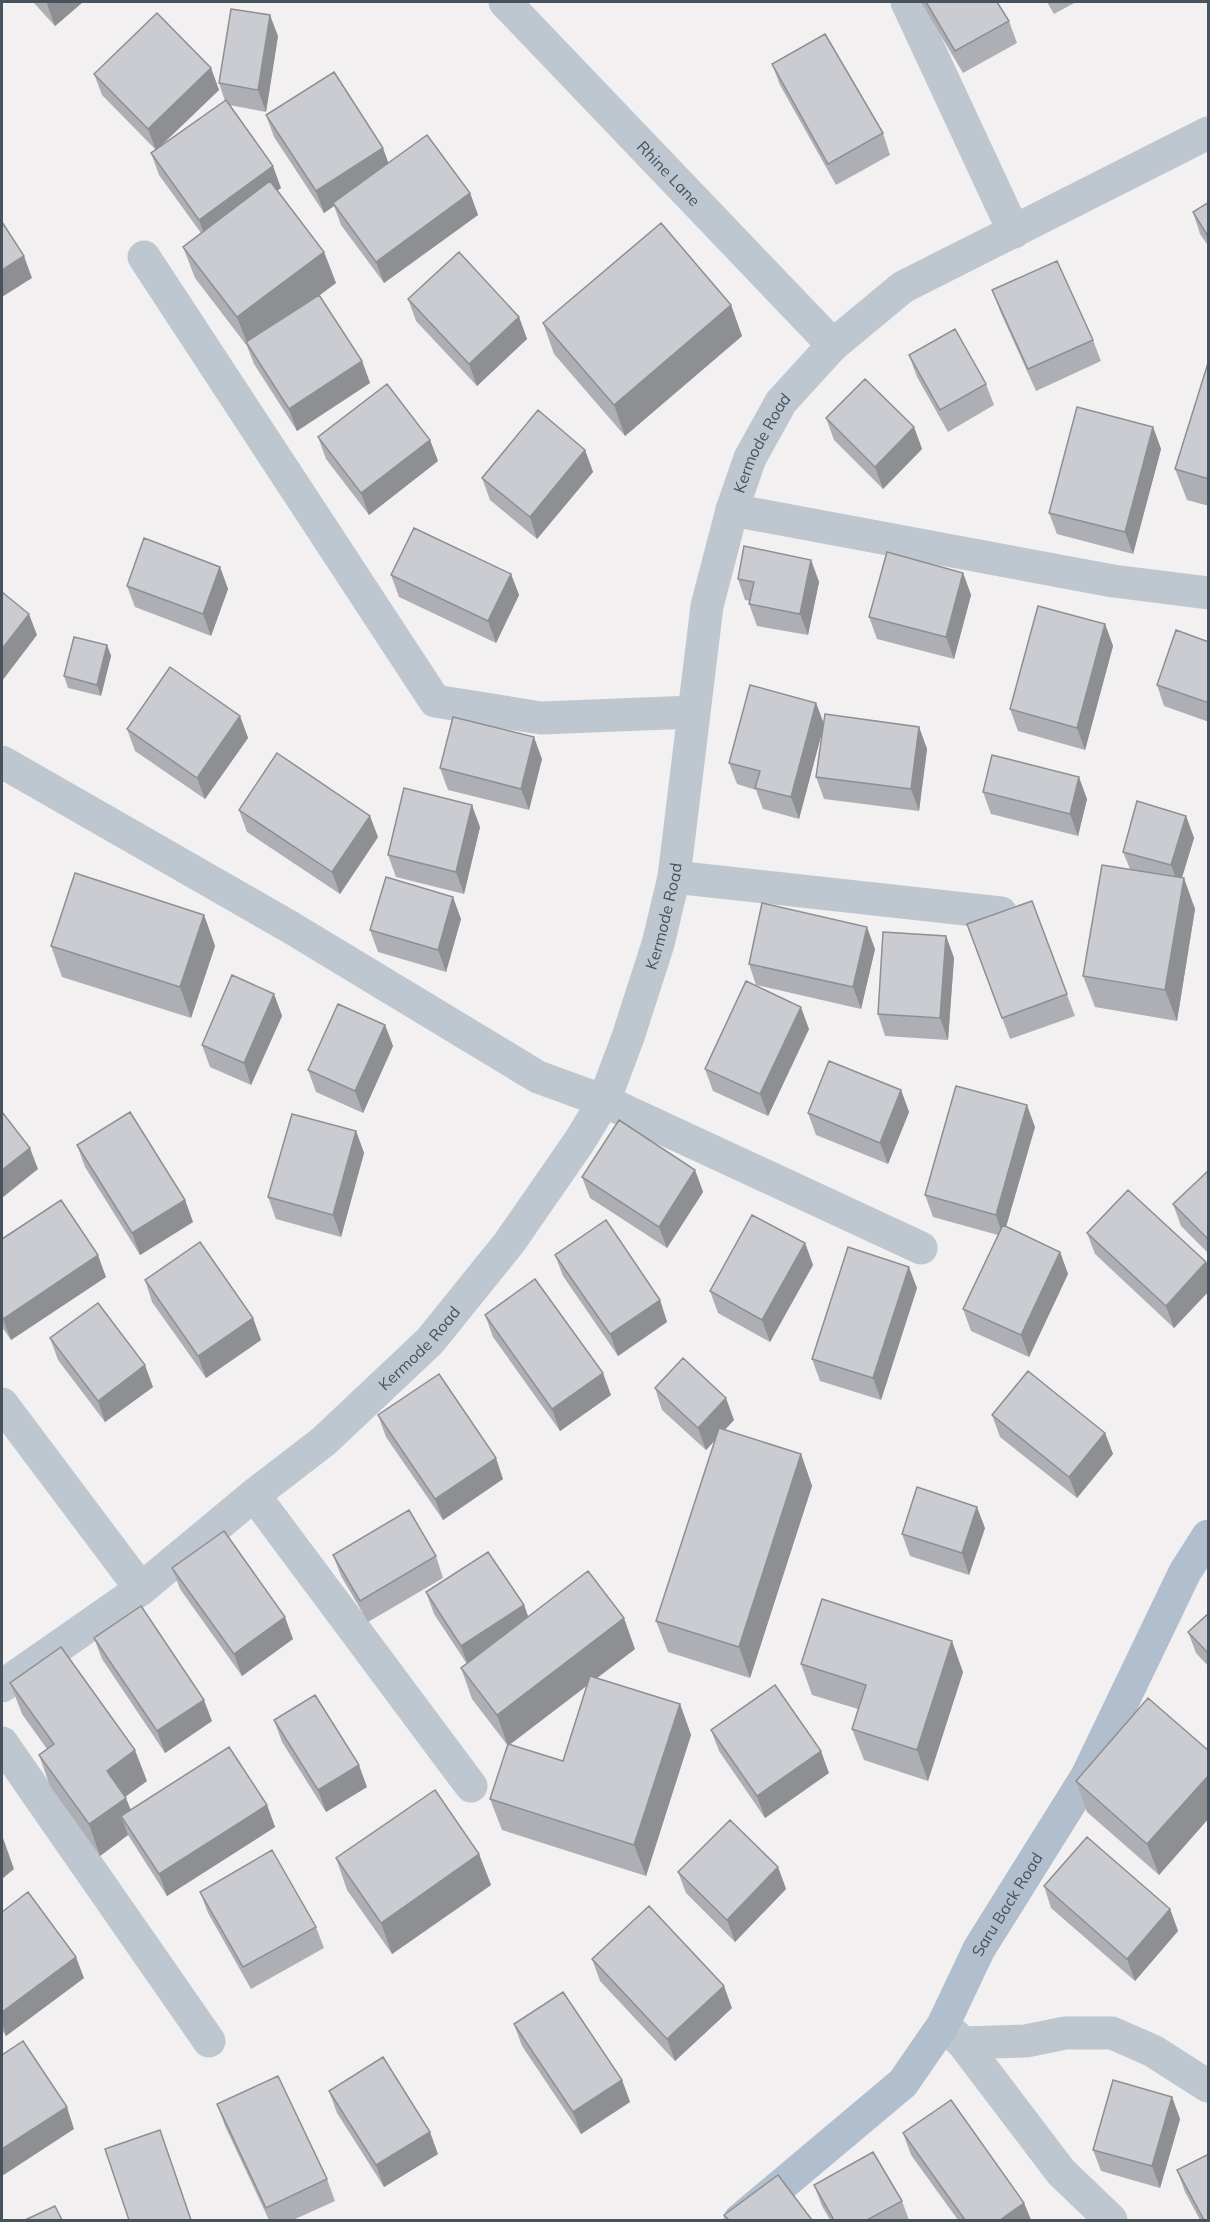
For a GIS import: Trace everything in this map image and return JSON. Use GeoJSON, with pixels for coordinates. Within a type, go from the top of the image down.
{"type":"FeatureCollection","features":[{"type":"Feature","properties":{"kind":"main road","name":"Saru Back Road"},"geometry":{"type":"LineString","coordinates":[[740,2220],[903,2084],[953,2034],[979,1949],[1087,1776],[1185,1572],[1209,1536]]}},
{"type":"Feature","properties":{"kind":"street","name":"Rhine Lane"},"geometry":{"type":"LineString","coordinates":[[505,2],[833,345]]}},
{"type":"Feature","properties":{"kind":"street"},"geometry":{"type":"LineString","coordinates":[[907,2],[1014,232]]}},
{"type":"Feature","properties":{"kind":"street","name":"Kermode Road"},"geometry":{"type":"LineString","coordinates":[[2,1686],[141,1589],[254,1495],[324,1441],[430,1341],[509,1243],[579,1142],[604,1101],[628,1037],[658,944],[674,877],[707,606],[732,510],[750,458],[781,402],[833,345],[903,287],[1209,133]]}},
{"type":"Feature","properties":{"kind":"street"},"geometry":{"type":"LineString","coordinates":[[144,257],[435,701],[541,718],[693,712]]}},
{"type":"Feature","properties":{"kind":"street"},"geometry":{"type":"LineString","coordinates":[[732,510],[1113,581],[1209,593]]}},
{"type":"Feature","properties":{"kind":"street"},"geometry":{"type":"LineString","coordinates":[[2,762],[290,927],[538,1077],[604,1101],[921,1248]]}},
{"type":"Feature","properties":{"kind":"street"},"geometry":{"type":"LineString","coordinates":[[674,877],[1001,913]]}},
{"type":"Feature","properties":{"kind":"street"},"geometry":{"type":"LineString","coordinates":[[2,1404],[141,1589]]}},
{"type":"Feature","properties":{"kind":"street"},"geometry":{"type":"LineString","coordinates":[[254,1495],[471,1786]]}},
{"type":"Feature","properties":{"kind":"street"},"geometry":{"type":"LineString","coordinates":[[2,1743],[209,2041]]}},
{"type":"Feature","properties":{"kind":"street"},"geometry":{"type":"LineString","coordinates":[[953,2034],[1026,2041],[1065,2033],[1112,2033],[1153,2051],[1209,2086]]}},
{"type":"Feature","properties":{"kind":"street"},"geometry":{"type":"LineString","coordinates":[[953,2034],[1061,2172],[1111,2220]]}},
{"type":"Feature","properties":{"kind":"building"},"geometry":{"type":"Polygon","coordinates":[[[926,2],[997,2],[1009,21],[955,51],[926,2]]]}},
{"type":"Feature","properties":{"kind":"building"},"geometry":{"type":"Polygon","coordinates":[[[231,9],[270,15],[258,90],[219,83],[231,9]]]}},
{"type":"Feature","properties":{"kind":"building"},"geometry":{"type":"Polygon","coordinates":[[[157,13],[211,68],[148,129],[94,74],[157,13]]]}},
{"type":"Feature","properties":{"kind":"building"},"geometry":{"type":"Polygon","coordinates":[[[825,34],[883,133],[828,164],[772,64],[825,34]]]}},
{"type":"Feature","properties":{"kind":"building"},"geometry":{"type":"Polygon","coordinates":[[[334,72],[383,148],[316,191],[266,115],[334,72]]]}},
{"type":"Feature","properties":{"kind":"building"},"geometry":{"type":"Polygon","coordinates":[[[226,100],[273,166],[199,220],[151,153],[226,100]]]}},
{"type":"Feature","properties":{"kind":"building"},"geometry":{"type":"Polygon","coordinates":[[[427,135],[470,193],[376,262],[333,203],[427,135]]]}},
{"type":"Feature","properties":{"kind":"building"},"geometry":{"type":"Polygon","coordinates":[[[270,181],[324,252],[237,317],[183,247],[270,181]]]}},
{"type":"Feature","properties":{"kind":"building"},"geometry":{"type":"Polygon","coordinates":[[[1209,202],[1209,238],[1193,212],[1209,202]]]}},
{"type":"Feature","properties":{"kind":"building"},"geometry":{"type":"Polygon","coordinates":[[[2,222],[24,256],[2,270],[2,222]]]}},
{"type":"Feature","properties":{"kind":"building"},"geometry":{"type":"Polygon","coordinates":[[[661,223],[731,305],[614,405],[543,323],[661,223]]]}},
{"type":"Feature","properties":{"kind":"building"},"geometry":{"type":"Polygon","coordinates":[[[459,252],[519,317],[469,364],[408,299],[459,252]]]}},
{"type":"Feature","properties":{"kind":"building"},"geometry":{"type":"Polygon","coordinates":[[[1057,261],[1093,340],[1028,369],[992,290],[1057,261]]]}},
{"type":"Feature","properties":{"kind":"building"},"geometry":{"type":"Polygon","coordinates":[[[319,295],[362,361],[289,409],[246,342],[319,295]]]}},
{"type":"Feature","properties":{"kind":"building"},"geometry":{"type":"Polygon","coordinates":[[[955,329],[986,384],[940,410],[909,355],[955,329]]]}},
{"type":"Feature","properties":{"kind":"building"},"geometry":{"type":"Polygon","coordinates":[[[1209,363],[1209,479],[1175,469],[1209,363]]]}},
{"type":"Feature","properties":{"kind":"building"},"geometry":{"type":"Polygon","coordinates":[[[865,379],[914,427],[875,467],[826,418],[865,379]]]}},
{"type":"Feature","properties":{"kind":"building"},"geometry":{"type":"Polygon","coordinates":[[[387,384],[430,440],[361,493],[318,437],[387,384]]]}},
{"type":"Feature","properties":{"kind":"building"},"geometry":{"type":"Polygon","coordinates":[[[1077,407],[1153,427],[1125,532],[1049,513],[1077,407]]]}},
{"type":"Feature","properties":{"kind":"building"},"geometry":{"type":"Polygon","coordinates":[[[538,410],[585,450],[530,517],[482,478],[538,410]]]}},
{"type":"Feature","properties":{"kind":"building"},"geometry":{"type":"Polygon","coordinates":[[[414,528],[511,574],[488,621],[391,575],[414,528]]]}},
{"type":"Feature","properties":{"kind":"building"},"geometry":{"type":"Polygon","coordinates":[[[144,538],[220,567],[203,614],[127,586],[144,538]]]}},
{"type":"Feature","properties":{"kind":"building"},"geometry":{"type":"Polygon","coordinates":[[[744,546],[811,560],[800,614],[749,604],[754,582],[738,579],[744,546]]]}},
{"type":"Feature","properties":{"kind":"building"},"geometry":{"type":"Polygon","coordinates":[[[887,552],[963,573],[946,637],[869,617],[887,552]]]}},
{"type":"Feature","properties":{"kind":"building"},"geometry":{"type":"Polygon","coordinates":[[[2,592],[29,614],[2,649],[2,592]]]}},
{"type":"Feature","properties":{"kind":"building"},"geometry":{"type":"Polygon","coordinates":[[[1038,606],[1105,624],[1077,728],[1010,709],[1038,606]]]}},
{"type":"Feature","properties":{"kind":"building"},"geometry":{"type":"Polygon","coordinates":[[[1176,630],[1209,642],[1209,703],[1157,685],[1176,630]]]}},
{"type":"Feature","properties":{"kind":"building"},"geometry":{"type":"Polygon","coordinates":[[[74,637],[107,645],[97,685],[64,676],[74,637]]]}},
{"type":"Feature","properties":{"kind":"building"},"geometry":{"type":"Polygon","coordinates":[[[170,667],[240,716],[197,778],[127,729],[170,667]]]}},
{"type":"Feature","properties":{"kind":"building"},"geometry":{"type":"Polygon","coordinates":[[[750,685],[816,703],[791,797],[755,788],[760,771],[729,763],[750,685]]]}},
{"type":"Feature","properties":{"kind":"building"},"geometry":{"type":"Polygon","coordinates":[[[825,714],[919,727],[911,789],[816,777],[825,714]]]}},
{"type":"Feature","properties":{"kind":"building"},"geometry":{"type":"Polygon","coordinates":[[[453,717],[534,737],[521,789],[440,768],[453,717]]]}},
{"type":"Feature","properties":{"kind":"building"},"geometry":{"type":"Polygon","coordinates":[[[277,753],[370,816],[332,872],[239,810],[277,753]]]}},
{"type":"Feature","properties":{"kind":"building"},"geometry":{"type":"Polygon","coordinates":[[[992,755],[1079,777],[1070,814],[983,792],[992,755]]]}},
{"type":"Feature","properties":{"kind":"building"},"geometry":{"type":"Polygon","coordinates":[[[404,788],[472,805],[456,872],[388,855],[404,788]]]}},
{"type":"Feature","properties":{"kind":"building"},"geometry":{"type":"Polygon","coordinates":[[[1137,801],[1186,816],[1171,865],[1123,852],[1137,801]]]}},
{"type":"Feature","properties":{"kind":"building"},"geometry":{"type":"Polygon","coordinates":[[[1102,865],[1184,878],[1165,990],[1083,976],[1102,865]]]}},
{"type":"Feature","properties":{"kind":"building"},"geometry":{"type":"Polygon","coordinates":[[[75,873],[204,915],[180,987],[51,946],[75,873]]]}},
{"type":"Feature","properties":{"kind":"building"},"geometry":{"type":"Polygon","coordinates":[[[386,877],[453,897],[438,950],[370,930],[386,877]]]}},
{"type":"Feature","properties":{"kind":"building"},"geometry":{"type":"Polygon","coordinates":[[[1032,901],[1067,994],[1002,1018],[967,924],[1032,901]]]}},
{"type":"Feature","properties":{"kind":"building"},"geometry":{"type":"Polygon","coordinates":[[[762,903],[867,927],[853,987],[749,964],[762,903]]]}},
{"type":"Feature","properties":{"kind":"building"},"geometry":{"type":"Polygon","coordinates":[[[883,932],[946,936],[940,1018],[878,1014],[883,932]]]}},
{"type":"Feature","properties":{"kind":"building"},"geometry":{"type":"Polygon","coordinates":[[[232,975],[274,994],[244,1063],[202,1045],[232,975]]]}},
{"type":"Feature","properties":{"kind":"building"},"geometry":{"type":"Polygon","coordinates":[[[746,981],[801,1007],[760,1094],[705,1069],[746,981]]]}},
{"type":"Feature","properties":{"kind":"building"},"geometry":{"type":"Polygon","coordinates":[[[338,1004],[385,1025],[355,1091],[308,1070],[338,1004]]]}},
{"type":"Feature","properties":{"kind":"building"},"geometry":{"type":"Polygon","coordinates":[[[829,1061],[901,1090],[880,1143],[808,1113],[829,1061]]]}},
{"type":"Feature","properties":{"kind":"building"},"geometry":{"type":"Polygon","coordinates":[[[956,1086],[1027,1105],[996,1215],[925,1195],[956,1086]]]}},
{"type":"Feature","properties":{"kind":"building"},"geometry":{"type":"Polygon","coordinates":[[[2,1112],[30,1148],[2,1170],[2,1112]]]}},
{"type":"Feature","properties":{"kind":"building"},"geometry":{"type":"Polygon","coordinates":[[[130,1112],[185,1200],[132,1233],[77,1145],[130,1112]]]}},
{"type":"Feature","properties":{"kind":"building"},"geometry":{"type":"Polygon","coordinates":[[[292,1114],[356,1131],[333,1215],[268,1197],[292,1114]]]}},
{"type":"Feature","properties":{"kind":"building"},"geometry":{"type":"Polygon","coordinates":[[[619,1120],[695,1170],[659,1227],[582,1177],[619,1120]]]}},
{"type":"Feature","properties":{"kind":"building"},"geometry":{"type":"Polygon","coordinates":[[[1209,1170],[1209,1240],[1173,1204],[1209,1170]]]}},
{"type":"Feature","properties":{"kind":"building"},"geometry":{"type":"Polygon","coordinates":[[[1128,1190],[1206,1262],[1166,1306],[1087,1233],[1128,1190]]]}},
{"type":"Feature","properties":{"kind":"building"},"geometry":{"type":"Polygon","coordinates":[[[61,1200],[98,1255],[3,1319],[2,1239],[61,1200]]]}},
{"type":"Feature","properties":{"kind":"building"},"geometry":{"type":"Polygon","coordinates":[[[752,1215],[805,1243],[762,1320],[710,1291],[752,1215]]]}},
{"type":"Feature","properties":{"kind":"building"},"geometry":{"type":"Polygon","coordinates":[[[606,1220],[660,1300],[610,1334],[555,1255],[606,1220]]]}},
{"type":"Feature","properties":{"kind":"building"},"geometry":{"type":"Polygon","coordinates":[[[1003,1225],[1060,1252],[1021,1335],[963,1309],[1003,1225]]]}},
{"type":"Feature","properties":{"kind":"building"},"geometry":{"type":"Polygon","coordinates":[[[200,1242],[253,1318],[198,1356],[145,1280],[200,1242]]]}},
{"type":"Feature","properties":{"kind":"building"},"geometry":{"type":"Polygon","coordinates":[[[848,1247],[909,1267],[873,1378],[812,1359],[848,1247]]]}},
{"type":"Feature","properties":{"kind":"building"},"geometry":{"type":"Polygon","coordinates":[[[535,1279],[603,1373],[552,1409],[485,1315],[535,1279]]]}},
{"type":"Feature","properties":{"kind":"building"},"geometry":{"type":"Polygon","coordinates":[[[98,1303],[145,1365],[98,1401],[50,1338],[98,1303]]]}},
{"type":"Feature","properties":{"kind":"building"},"geometry":{"type":"Polygon","coordinates":[[[683,1358],[726,1398],[698,1428],[655,1388],[683,1358]]]}},
{"type":"Feature","properties":{"kind":"building"},"geometry":{"type":"Polygon","coordinates":[[[1028,1371],[1105,1433],[1069,1477],[992,1415],[1028,1371]]]}},
{"type":"Feature","properties":{"kind":"building"},"geometry":{"type":"Polygon","coordinates":[[[439,1374],[496,1458],[435,1499],[378,1415],[439,1374]]]}},
{"type":"Feature","properties":{"kind":"building"},"geometry":{"type":"Polygon","coordinates":[[[719,1428],[801,1454],[739,1647],[656,1621],[719,1428]]]}},
{"type":"Feature","properties":{"kind":"building"},"geometry":{"type":"Polygon","coordinates":[[[917,1487],[977,1507],[962,1553],[902,1534],[917,1487]]]}},
{"type":"Feature","properties":{"kind":"building"},"geometry":{"type":"Polygon","coordinates":[[[409,1510],[436,1556],[360,1601],[333,1555],[409,1510]]]}},
{"type":"Feature","properties":{"kind":"building"},"geometry":{"type":"Polygon","coordinates":[[[224,1531],[285,1617],[234,1654],[172,1568],[224,1531]]]}},
{"type":"Feature","properties":{"kind":"building"},"geometry":{"type":"Polygon","coordinates":[[[488,1552],[524,1605],[461,1646],[426,1592],[488,1552]]]}},
{"type":"Feature","properties":{"kind":"building"},"geometry":{"type":"Polygon","coordinates":[[[588,1571],[624,1618],[497,1715],[461,1668],[588,1571]]]}},
{"type":"Feature","properties":{"kind":"building"},"geometry":{"type":"Polygon","coordinates":[[[822,1599],[952,1641],[917,1750],[852,1729],[866,1685],[801,1664],[822,1599]]]}},
{"type":"Feature","properties":{"kind":"building"},"geometry":{"type":"Polygon","coordinates":[[[141,1606],[204,1700],[157,1731],[94,1638],[141,1606]]]}},
{"type":"Feature","properties":{"kind":"building"},"geometry":{"type":"Polygon","coordinates":[[[1209,1613],[1209,1654],[1188,1632],[1209,1613]]]}},
{"type":"Feature","properties":{"kind":"building"},"geometry":{"type":"Polygon","coordinates":[[[61,1647],[135,1750],[107,1771],[126,1798],[89,1824],[39,1755],[54,1744],[10,1683],[61,1647]]]}},
{"type":"Feature","properties":{"kind":"building"},"geometry":{"type":"Polygon","coordinates":[[[590,1676],[680,1704],[634,1845],[490,1799],[508,1744],[563,1761],[590,1676]]]}},
{"type":"Feature","properties":{"kind":"building"},"geometry":{"type":"Polygon","coordinates":[[[775,1685],[821,1751],[757,1796],[711,1730],[775,1685]]]}},
{"type":"Feature","properties":{"kind":"building"},"geometry":{"type":"Polygon","coordinates":[[[315,1695],[359,1765],[318,1790],[274,1720],[315,1695]]]}},
{"type":"Feature","properties":{"kind":"building"},"geometry":{"type":"Polygon","coordinates":[[[1148,1698],[1209,1751],[1209,1775],[1147,1844],[1076,1781],[1148,1698]]]}},
{"type":"Feature","properties":{"kind":"building"},"geometry":{"type":"Polygon","coordinates":[[[229,1747],[267,1805],[159,1874],[121,1816],[229,1747]]]}},
{"type":"Feature","properties":{"kind":"building"},"geometry":{"type":"Polygon","coordinates":[[[435,1790],[479,1854],[381,1923],[336,1858],[435,1790]]]}},
{"type":"Feature","properties":{"kind":"building"},"geometry":{"type":"Polygon","coordinates":[[[730,1820],[778,1867],[727,1920],[678,1872],[730,1820]]]}},
{"type":"Feature","properties":{"kind":"building"},"geometry":{"type":"Polygon","coordinates":[[[1087,1837],[1170,1909],[1127,1959],[1044,1886],[1087,1837]]]}},
{"type":"Feature","properties":{"kind":"building"},"geometry":{"type":"Polygon","coordinates":[[[272,1850],[316,1927],[243,1967],[200,1892],[272,1850]]]}},
{"type":"Feature","properties":{"kind":"building"},"geometry":{"type":"Polygon","coordinates":[[[28,1892],[76,1957],[2,2012],[2,1912],[28,1892]]]}},
{"type":"Feature","properties":{"kind":"building"},"geometry":{"type":"Polygon","coordinates":[[[649,1906],[724,1986],[667,2039],[592,1959],[649,1906]]]}},
{"type":"Feature","properties":{"kind":"building"},"geometry":{"type":"Polygon","coordinates":[[[563,1992],[622,2080],[573,2112],[514,2024],[563,1992]]]}},
{"type":"Feature","properties":{"kind":"building"},"geometry":{"type":"Polygon","coordinates":[[[23,2041],[67,2107],[2,2149],[2,2055],[23,2041]]]}},
{"type":"Feature","properties":{"kind":"building"},"geometry":{"type":"Polygon","coordinates":[[[383,2057],[430,2132],[376,2165],[329,2091],[383,2057]]]}},
{"type":"Feature","properties":{"kind":"building"},"geometry":{"type":"Polygon","coordinates":[[[278,2076],[327,2179],[266,2208],[217,2104],[278,2076]]]}},
{"type":"Feature","properties":{"kind":"building"},"geometry":{"type":"Polygon","coordinates":[[[1113,2080],[1172,2097],[1152,2166],[1093,2150],[1113,2080]]]}},
{"type":"Feature","properties":{"kind":"building"},"geometry":{"type":"Polygon","coordinates":[[[951,2100],[1024,2203],[1000,2220],[965,2220],[903,2133],[951,2100]]]}},
{"type":"Feature","properties":{"kind":"building"},"geometry":{"type":"Polygon","coordinates":[[[160,2130],[191,2220],[129,2220],[105,2149],[160,2130]]]}},
{"type":"Feature","properties":{"kind":"building"},"geometry":{"type":"Polygon","coordinates":[[[873,2152],[902,2201],[867,2220],[834,2220],[814,2185],[873,2152]]]}},
{"type":"Feature","properties":{"kind":"building"},"geometry":{"type":"Polygon","coordinates":[[[1209,2154],[1209,2220],[1204,2220],[1177,2170],[1209,2154]]]}},
{"type":"Feature","properties":{"kind":"building"},"geometry":{"type":"Polygon","coordinates":[[[778,2175],[812,2220],[729,2220],[724,2215],[778,2175]]]}},
{"type":"Feature","properties":{"kind":"building"},"geometry":{"type":"Polygon","coordinates":[[[55,2206],[62,2220],[25,2220],[55,2206]]]}}]}
